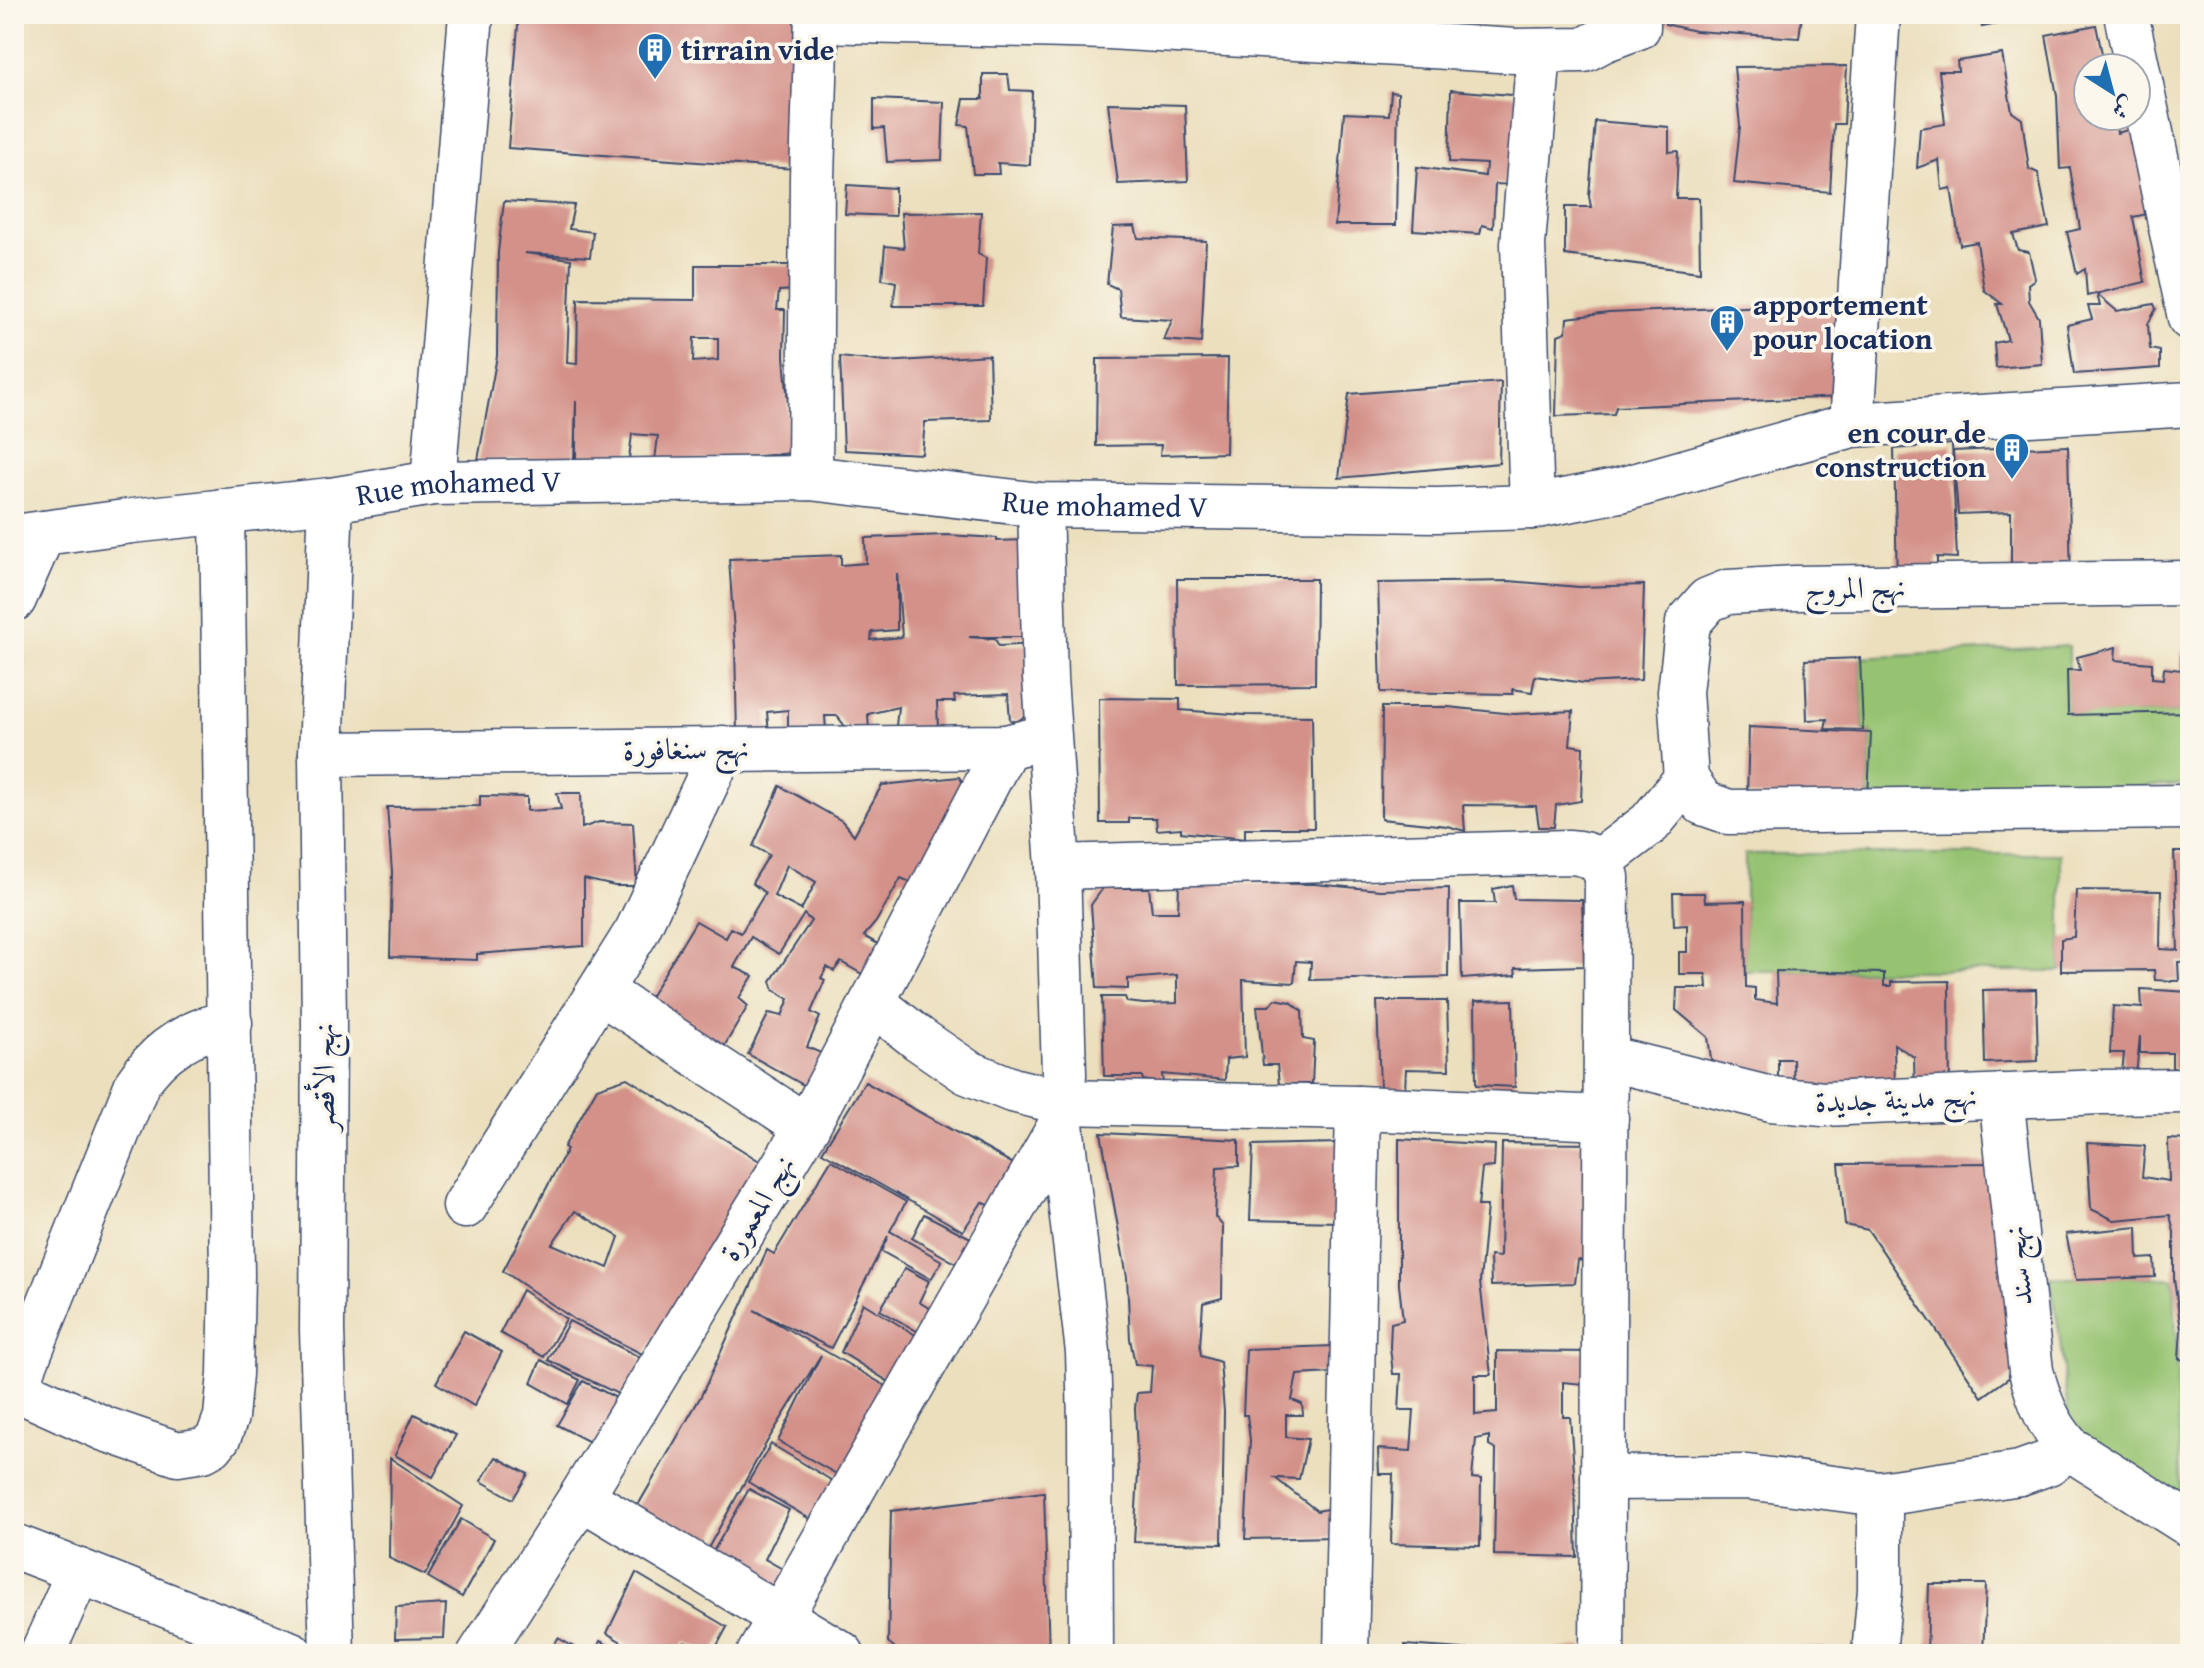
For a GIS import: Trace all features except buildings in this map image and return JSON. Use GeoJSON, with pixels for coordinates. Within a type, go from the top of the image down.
{"type":"FeatureCollection","features":[{"type":"Feature","properties":{"kind":"street"},"geometry":{"type":"LineString","coordinates":[[433,483],[471,14]]}},
{"type":"Feature","properties":{"kind":"street"},"geometry":{"type":"LineString","coordinates":[[810,478],[812,177],[817,17],[1109,27],[1328,27],[1539,51],[1584,50],[1638,27],[1638,14]]}},
{"type":"Feature","properties":{"kind":"street"},"geometry":{"type":"LineString","coordinates":[[1852,425],[1878,14]]}},
{"type":"Feature","properties":{"kind":"street"},"geometry":{"type":"LineString","coordinates":[[2126,14],[2190,318]]}},
{"type":"Feature","properties":{"kind":"street"},"geometry":{"type":"LineString","coordinates":[[1532,507],[1523,244],[1539,51]]}},
{"type":"Feature","properties":{"kind":"street","name":"Rue mohamed V"},"geometry":{"type":"LineString","coordinates":[[29,535],[331,500],[433,483],[810,478],[1040,505],[1421,510],[1532,507],[1620,490],[1852,425],[2190,404]]}},
{"type":"Feature","properties":{"kind":"street","name":"نهج الأقصر"},"geometry":{"type":"LineString","coordinates":[[331,500],[321,754],[322,1330],[332,1654]]}},
{"type":"Feature","properties":{"kind":"street"},"geometry":{"type":"LineString","coordinates":[[1040,505],[1043,630],[1058,867],[1064,1074],[1061,1113],[1088,1352],[1091,1654]]}},
{"type":"Feature","properties":{"kind":"street"},"geometry":{"type":"LineString","coordinates":[[222,511],[230,1023],[230,1374],[226,1417],[219,1436],[203,1450],[178,1454],[105,1429],[14,1389],[137,1084],[148,1066],[171,1045],[214,1026],[230,1023]]}},
{"type":"Feature","properties":{"kind":"street"},"geometry":{"type":"LineString","coordinates":[[14,599],[29,535]]}},
{"type":"Feature","properties":{"kind":"street","name":"نهج المروج"},"geometry":{"type":"LineString","coordinates":[[1686,779],[1680,692],[1688,623],[1708,600],[1728,592],[1795,588],[2190,583]]}},
{"type":"Feature","properties":{"kind":"street","name":"نهج سنغافورة"},"geometry":{"type":"LineString","coordinates":[[321,754],[1006,747],[1049,737]]}},
{"type":"Feature","properties":{"kind":"street","name":"نهج المعمورة"},"geometry":{"type":"LineString","coordinates":[[480,1654],[581,1497],[807,1127],[1006,747]]}},
{"type":"Feature","properties":{"kind":"street"},"geometry":{"type":"LineString","coordinates":[[465,1206],[637,931],[723,748]]}},
{"type":"Feature","properties":{"kind":"street"},"geometry":{"type":"LineString","coordinates":[[1599,862],[1650,823],[1686,779],[1703,803],[1729,812],[2190,807]]}},
{"type":"Feature","properties":{"kind":"street"},"geometry":{"type":"LineString","coordinates":[[1058,867],[1569,852],[1583,853],[1599,862],[1607,877],[1602,1654]]}},
{"type":"Feature","properties":{"kind":"street"},"geometry":{"type":"LineString","coordinates":[[600,991],[807,1127]]}},
{"type":"Feature","properties":{"kind":"street"},"geometry":{"type":"LineString","coordinates":[[872,1002],[967,1072],[1061,1113],[1358,1108],[1606,1118]]}},
{"type":"Feature","properties":{"kind":"street","name":"نهج مدينة جديدة"},"geometry":{"type":"LineString","coordinates":[[1607,1058],[1771,1099],[1823,1104],[2190,1091]]}},
{"type":"Feature","properties":{"kind":"street","name":"نهج سند"},"geometry":{"type":"LineString","coordinates":[[2001,1096],[2031,1371],[2040,1404],[2061,1440]]}},
{"type":"Feature","properties":{"kind":"street"},"geometry":{"type":"LineString","coordinates":[[1346,1654],[1358,1108]]}},
{"type":"Feature","properties":{"kind":"street"},"geometry":{"type":"LineString","coordinates":[[759,1654],[1061,1113]]}},
{"type":"Feature","properties":{"kind":"street"},"geometry":{"type":"LineString","coordinates":[[1603,1478],[1747,1477],[1880,1494],[2020,1473],[2048,1463],[2061,1440],[2190,1525]]}},
{"type":"Feature","properties":{"kind":"street"},"geometry":{"type":"LineString","coordinates":[[1874,1654],[1880,1590],[1880,1494]]}},
{"type":"Feature","properties":{"kind":"street"},"geometry":{"type":"LineString","coordinates":[[581,1497],[842,1654]]}},
{"type":"Feature","properties":{"kind":"street"},"geometry":{"type":"LineString","coordinates":[[14,1546],[79,1571],[211,1639],[291,1654]]}},
{"type":"Feature","properties":{"kind":"street"},"geometry":{"type":"LineString","coordinates":[[42,1654],[79,1571]]}},
{"type":"Feature","properties":{"kind":"green space"},"geometry":{"type":"Polygon","coordinates":[[[2069,646],[2068,714],[2190,712],[2190,784],[1868,797],[1871,733],[1863,730],[1860,658],[2069,646]]]}},
{"type":"Feature","properties":{"kind":"green space"},"geometry":{"type":"Polygon","coordinates":[[[1745,854],[2061,854],[2061,971],[1745,971],[1745,854]]]}},
{"type":"Feature","properties":{"kind":"green space"},"geometry":{"type":"Polygon","coordinates":[[[2050,1277],[2174,1279],[2181,1498],[2071,1442],[2050,1277]]]}},
{"type":"Feature","properties":{"kind":"place","name":"tirrain vide"},"geometry":{"type":"Point","coordinates":[655,81]}},
{"type":"Feature","properties":{"kind":"place","name":"apportement pour location"},"geometry":{"type":"Point","coordinates":[1727,353]}},
{"type":"Feature","properties":{"kind":"place","name":"en cour de construction"},"geometry":{"type":"Point","coordinates":[2012,481]}}]}
